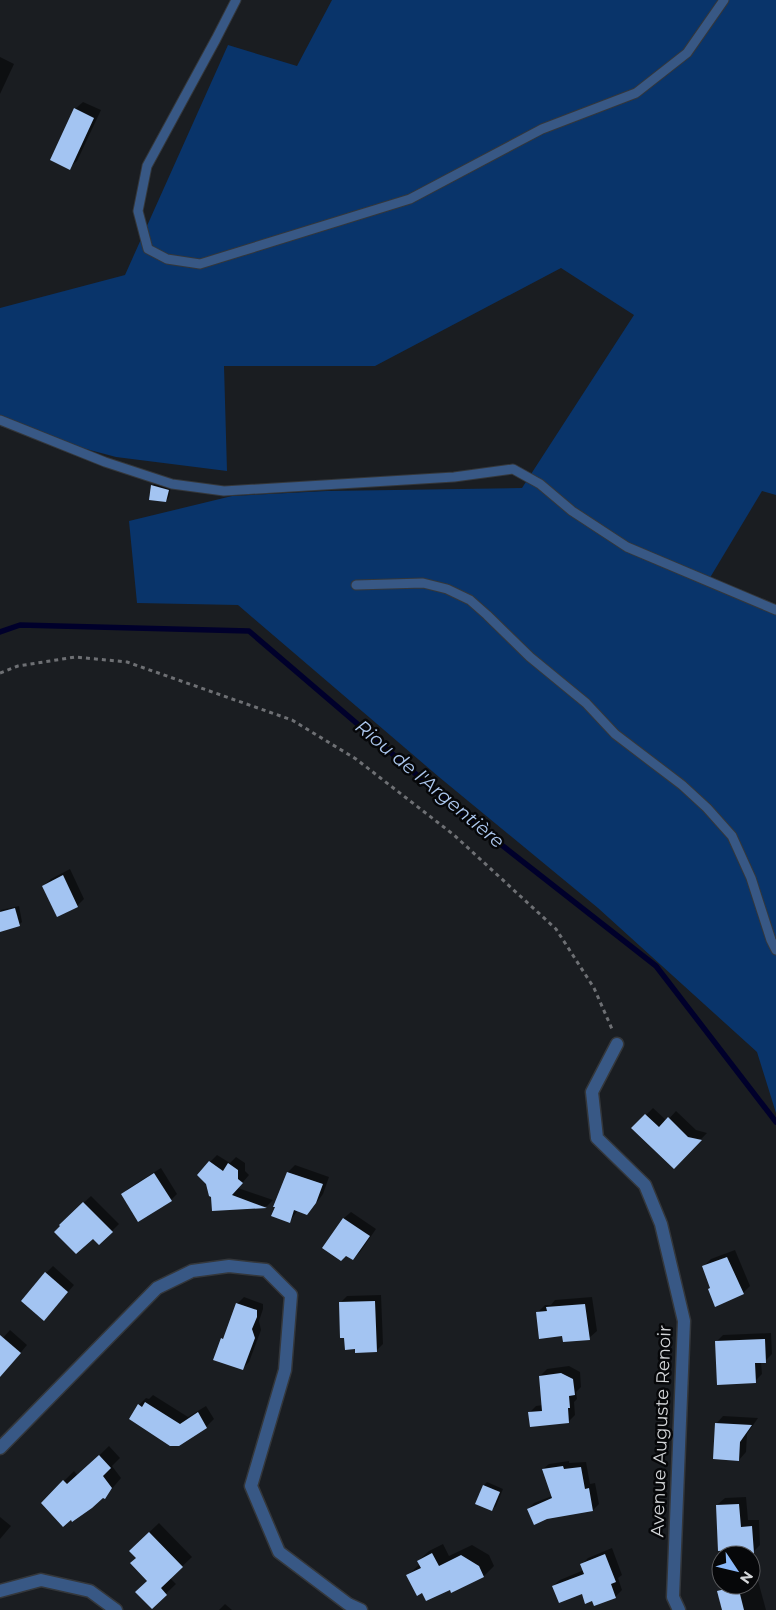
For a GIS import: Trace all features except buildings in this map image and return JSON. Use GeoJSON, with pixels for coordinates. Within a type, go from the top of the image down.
{"type":"FeatureCollection","features":[{"type":"Feature","properties":{"kind":"street","name":"Avenue Auguste Renoir"},"geometry":{"type":"LineString","coordinates":[[618,1044],[592,1092],[597,1138],[645,1185],[661,1224],[684,1321],[674,1598],[679,1610]]}},
{"type":"Feature","properties":{"kind":"street"},"geometry":{"type":"LineString","coordinates":[[0,1448],[158,1288],[192,1271],[229,1266],[266,1270],[291,1295],[285,1370],[251,1486],[279,1552],[348,1604],[361,1610]]}},
{"type":"Feature","properties":{"kind":"street"},"geometry":{"type":"LineString","coordinates":[[0,1591],[41,1580],[90,1592],[116,1610]]}},
{"type":"Feature","properties":{"kind":"lane"},"geometry":{"type":"LineString","coordinates":[[236,0],[147,166],[138,211],[148,249],[167,259],[200,264],[410,199],[542,129],[636,94],[687,53],[724,0]]}},
{"type":"Feature","properties":{"kind":"lane"},"geometry":{"type":"LineString","coordinates":[[0,420],[105,462],[172,484],[224,491],[435,478],[513,469],[540,484],[572,511],[627,547],[776,610]]}},
{"type":"Feature","properties":{"kind":"lane"},"geometry":{"type":"LineString","coordinates":[[356,585],[423,583],[447,589],[470,600],[530,657],[586,703],[615,734],[682,785],[707,808],[732,836],[751,878],[776,950]]}},
{"type":"Feature","properties":{"kind":"path"},"geometry":{"type":"LineString","coordinates":[[0,673],[18,666],[75,657],[127,662],[292,720],[356,759],[454,835],[556,929],[594,988],[618,1044]]}},
{"type":"Feature","properties":{"kind":"shaded area"},"geometry":{"type":"Polygon","coordinates":[[[332,0],[776,0],[776,495],[762,491],[708,581],[776,610],[776,1113],[757,1052],[598,908],[439,777],[238,605],[137,603],[129,521],[232,496],[327,491],[522,488],[634,315],[561,268],[375,366],[224,366],[227,471],[116,457],[0,426],[0,308],[125,275],[228,45],[297,66],[332,0]]]}},
{"type":"Feature","properties":{"kind":"waterway","name":"Riou de l'Argentière"},"geometry":{"type":"LineString","coordinates":[[0,632],[20,625],[249,631],[466,817],[656,966],[776,1122]]}}]}
